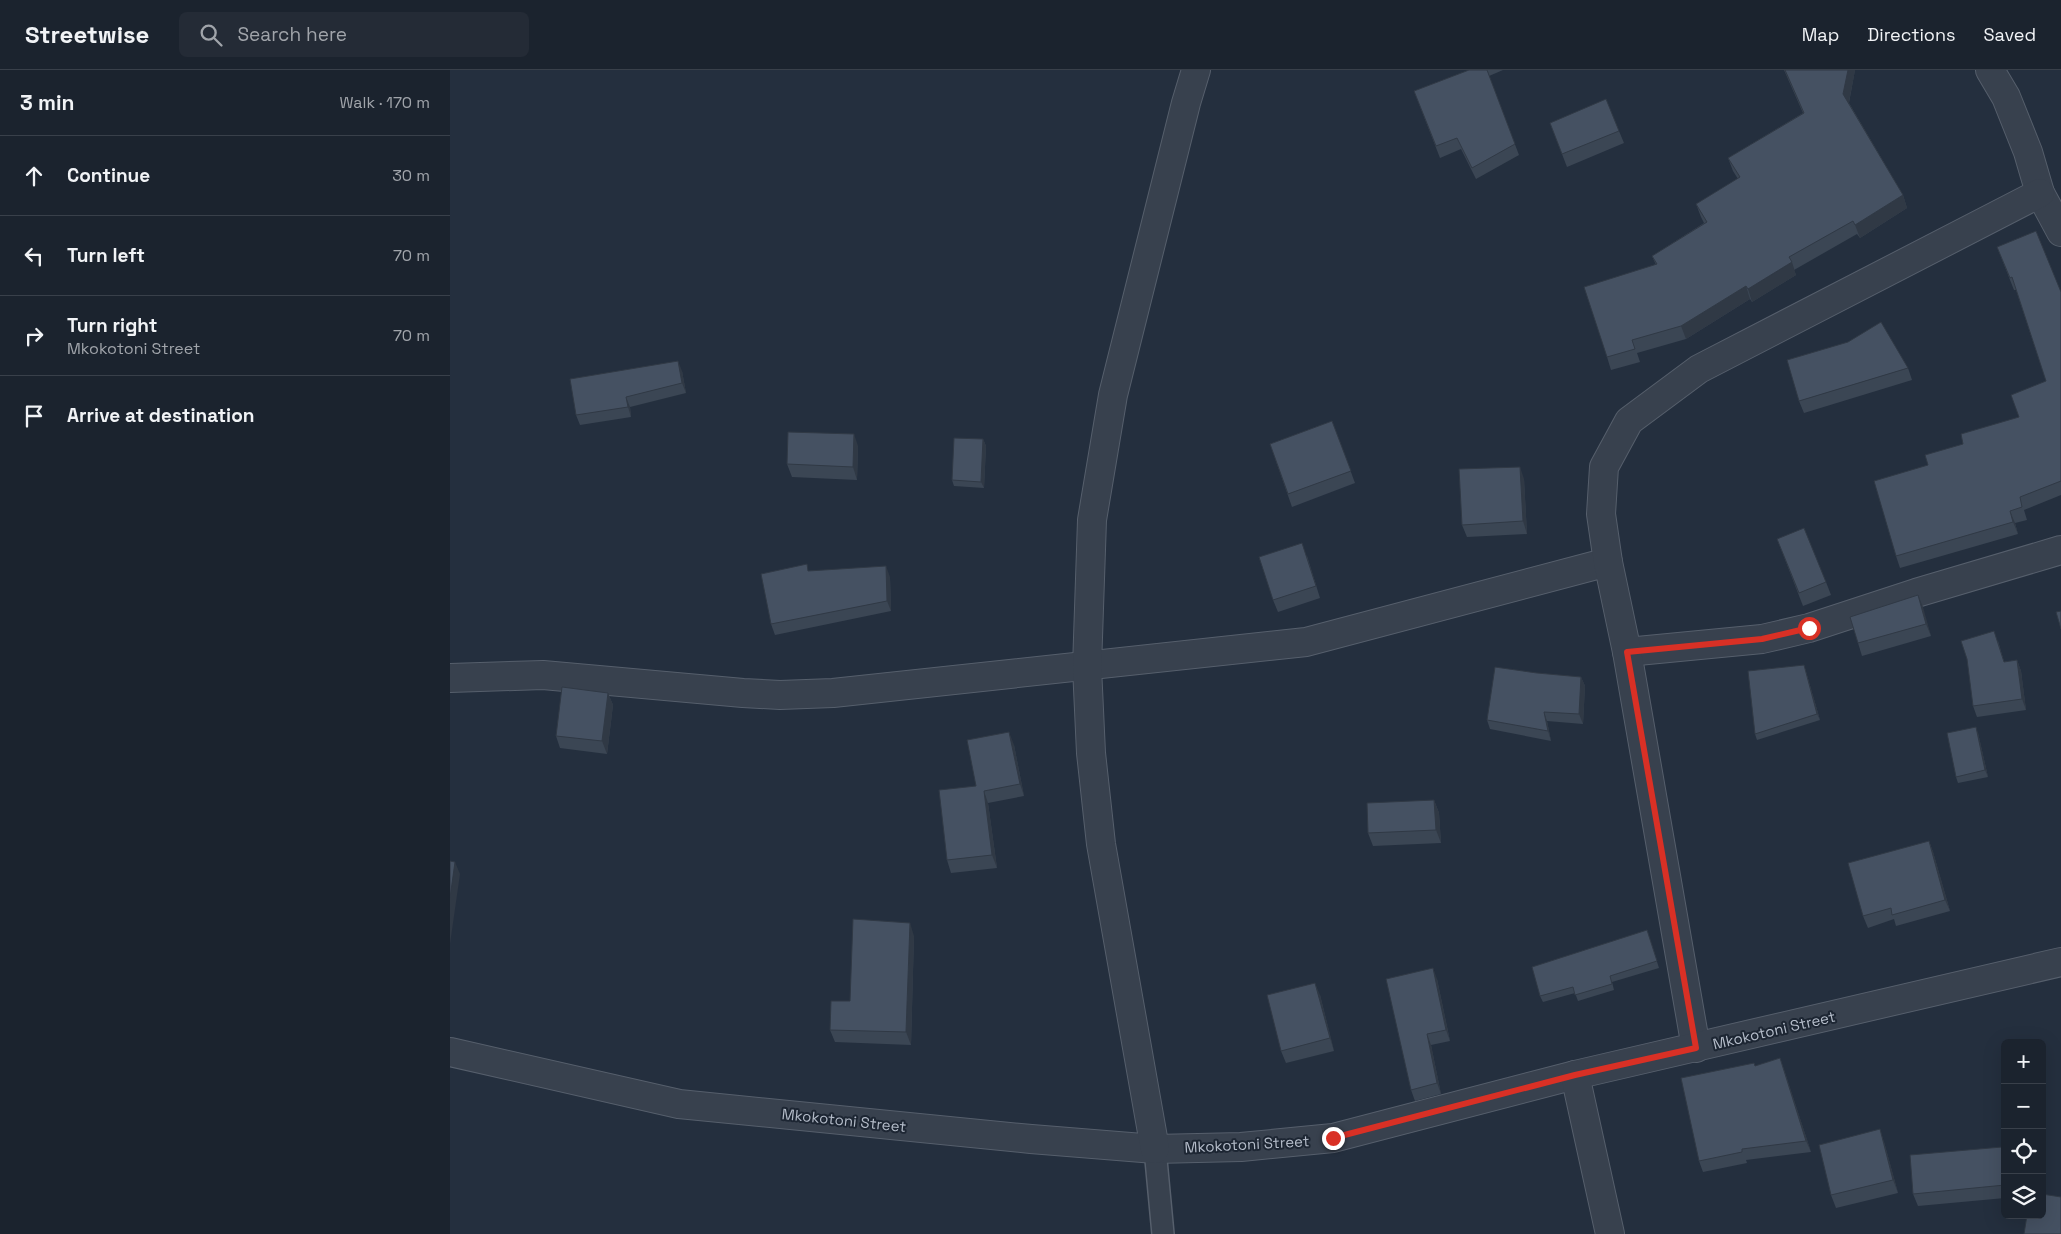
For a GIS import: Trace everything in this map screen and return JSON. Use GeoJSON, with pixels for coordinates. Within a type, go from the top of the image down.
{"type":"FeatureCollection","features":[{"type":"Feature","properties":{"kind":"street"},"geometry":{"type":"LineString","coordinates":[[1155,1149],[1101,844],[1091,753],[1087,666],[1092,520],[1113,395],[1186,103],[1196,70]]}},
{"type":"Feature","properties":{"kind":"street"},"geometry":{"type":"LineString","coordinates":[[1990,70],[2006,97],[2028,152],[2040,193],[2061,232]]}},
{"type":"Feature","properties":{"kind":"street"},"geometry":{"type":"LineString","coordinates":[[2006,97],[2013,70]]}},
{"type":"Feature","properties":{"kind":"street"},"geometry":{"type":"LineString","coordinates":[[1696,1048],[1627,652],[1608,562],[1601,514],[1604,467],[1629,421],[1699,369],[2040,193]]}},
{"type":"Feature","properties":{"kind":"street"},"geometry":{"type":"LineString","coordinates":[[1627,652],[1762,639],[1809,628],[1916,593],[2061,550]]}},
{"type":"Feature","properties":{"kind":"street"},"geometry":{"type":"LineString","coordinates":[[450,678],[543,675],[780,695],[833,693],[1306,642],[1608,562]]}},
{"type":"Feature","properties":{"kind":"street","name":"Mkokotoni Street"},"geometry":{"type":"LineString","coordinates":[[450,1052],[679,1104],[1155,1149],[1241,1147],[1333,1138],[1575,1075],[2061,962]]}},
{"type":"Feature","properties":{"kind":"street"},"geometry":{"type":"LineString","coordinates":[[1575,1075],[1610,1234]]}},
{"type":"Feature","properties":{"kind":"lane"},"geometry":{"type":"LineString","coordinates":[[1155,1149],[1163,1234]]}},
{"type":"Feature","properties":{"kind":"building"},"geometry":{"type":"Polygon","coordinates":[[[1469,70],[1487,70],[1515,144],[1472,168],[1457,138],[1436,146],[1414,91],[1469,70]]]}},
{"type":"Feature","properties":{"kind":"building"},"geometry":{"type":"Polygon","coordinates":[[[1785,70],[1848,70],[1843,94],[1903,195],[1855,225],[1853,221],[1789,257],[1792,262],[1748,289],[1746,286],[1681,326],[1632,340],[1635,349],[1607,357],[1584,287],[1657,264],[1652,256],[1707,222],[1696,204],[1740,177],[1728,158],[1804,113],[1785,70]]]}},
{"type":"Feature","properties":{"kind":"building"},"geometry":{"type":"Polygon","coordinates":[[[1606,99],[1619,131],[1562,154],[1550,123],[1606,99]]]}},
{"type":"Feature","properties":{"kind":"building"},"geometry":{"type":"Polygon","coordinates":[[[2036,231],[2061,292],[2061,481],[2020,497],[2022,507],[2010,511],[2013,522],[1896,556],[1874,481],[1928,465],[1925,455],[1963,444],[1961,434],[2019,417],[2011,395],[2046,381],[2012,277],[2010,278],[1997,247],[2036,231]]]}},
{"type":"Feature","properties":{"kind":"building"},"geometry":{"type":"Polygon","coordinates":[[[1881,322],[1908,368],[1799,401],[1787,360],[1848,342],[1881,322]]]}},
{"type":"Feature","properties":{"kind":"building"},"geometry":{"type":"Polygon","coordinates":[[[678,361],[682,383],[626,397],[628,407],[576,415],[570,379],[678,361]]]}},
{"type":"Feature","properties":{"kind":"building"},"geometry":{"type":"Polygon","coordinates":[[[1332,421],[1351,471],[1288,494],[1270,444],[1332,421]]]}},
{"type":"Feature","properties":{"kind":"building"},"geometry":{"type":"Polygon","coordinates":[[[788,432],[854,434],[853,467],[787,464],[788,432]]]}},
{"type":"Feature","properties":{"kind":"building"},"geometry":{"type":"Polygon","coordinates":[[[954,438],[983,439],[981,482],[952,480],[954,438]]]}},
{"type":"Feature","properties":{"kind":"building"},"geometry":{"type":"Polygon","coordinates":[[[1520,467],[1523,521],[1462,525],[1459,469],[1520,467]]]}},
{"type":"Feature","properties":{"kind":"building"},"geometry":{"type":"Polygon","coordinates":[[[1804,528],[1826,582],[1799,593],[1777,539],[1804,528]]]}},
{"type":"Feature","properties":{"kind":"building"},"geometry":{"type":"Polygon","coordinates":[[[1302,543],[1316,586],[1273,600],[1259,557],[1302,543]]]}},
{"type":"Feature","properties":{"kind":"building"},"geometry":{"type":"Polygon","coordinates":[[[807,564],[808,571],[886,566],[887,601],[771,624],[761,574],[807,564]]]}},
{"type":"Feature","properties":{"kind":"building"},"geometry":{"type":"Polygon","coordinates":[[[1918,595],[1926,624],[1858,643],[1850,617],[1918,595]]]}},
{"type":"Feature","properties":{"kind":"building"},"geometry":{"type":"Polygon","coordinates":[[[2061,611],[2061,629],[2056,612],[2061,611]]]}},
{"type":"Feature","properties":{"kind":"building"},"geometry":{"type":"Polygon","coordinates":[[[1994,631],[2004,662],[2017,660],[2022,699],[1973,706],[1967,659],[1961,641],[1994,631]]]}},
{"type":"Feature","properties":{"kind":"building"},"geometry":{"type":"Polygon","coordinates":[[[1804,665],[1817,714],[1755,734],[1748,671],[1804,665]]]}},
{"type":"Feature","properties":{"kind":"building"},"geometry":{"type":"Polygon","coordinates":[[[1495,667],[1581,677],[1579,714],[1544,712],[1548,731],[1487,720],[1495,667]]]}},
{"type":"Feature","properties":{"kind":"building"},"geometry":{"type":"Polygon","coordinates":[[[562,687],[608,693],[602,741],[556,736],[562,687]]]}},
{"type":"Feature","properties":{"kind":"building"},"geometry":{"type":"Polygon","coordinates":[[[1976,727],[1985,770],[1956,777],[1947,733],[1976,727]]]}},
{"type":"Feature","properties":{"kind":"building"},"geometry":{"type":"Polygon","coordinates":[[[1009,732],[1020,784],[984,791],[992,855],[947,860],[939,790],[976,786],[967,740],[1009,732]]]}},
{"type":"Feature","properties":{"kind":"building"},"geometry":{"type":"Polygon","coordinates":[[[1434,800],[1436,830],[1368,833],[1367,803],[1434,800]]]}},
{"type":"Feature","properties":{"kind":"building"},"geometry":{"type":"Polygon","coordinates":[[[1929,841],[1945,900],[1892,915],[1891,908],[1863,916],[1848,863],[1929,841]]]}},
{"type":"Feature","properties":{"kind":"building"},"geometry":{"type":"Polygon","coordinates":[[[450,861],[455,862],[450,898],[450,861]]]}},
{"type":"Feature","properties":{"kind":"building"},"geometry":{"type":"Polygon","coordinates":[[[853,919],[910,923],[906,1032],[830,1030],[831,1001],[850,1001],[853,919]]]}},
{"type":"Feature","properties":{"kind":"building"},"geometry":{"type":"Polygon","coordinates":[[[1647,930],[1657,961],[1610,976],[1612,984],[1575,995],[1573,987],[1540,996],[1532,967],[1647,930]]]}},
{"type":"Feature","properties":{"kind":"building"},"geometry":{"type":"Polygon","coordinates":[[[1433,968],[1446,1030],[1427,1034],[1437,1083],[1411,1090],[1386,979],[1433,968]]]}},
{"type":"Feature","properties":{"kind":"building"},"geometry":{"type":"Polygon","coordinates":[[[1315,983],[1330,1038],[1281,1051],[1267,995],[1315,983]]]}},
{"type":"Feature","properties":{"kind":"building"},"geometry":{"type":"Polygon","coordinates":[[[1780,1058],[1806,1141],[1742,1149],[1742,1152],[1699,1161],[1681,1078],[1754,1063],[1755,1066],[1780,1058]]]}},
{"type":"Feature","properties":{"kind":"building"},"geometry":{"type":"Polygon","coordinates":[[[1880,1129],[1893,1180],[1831,1195],[1819,1145],[1880,1129]]]}},
{"type":"Feature","properties":{"kind":"building"},"geometry":{"type":"Polygon","coordinates":[[[2001,1147],[2001,1185],[1913,1194],[1910,1155],[2001,1147]]]}},
{"type":"Feature","properties":{"kind":"building"},"geometry":{"type":"Polygon","coordinates":[[[2046,1195],[2061,1197],[2061,1234],[2024,1234],[2026,1219],[2046,1219],[2046,1195]]]}},
{"type":"Feature","properties":{"kind":"route"},"geometry":{"type":"LineString","coordinates":[[1333,1138],[1575,1075],[1696,1048],[1627,652],[1762,639],[1809,628]]}}]}
